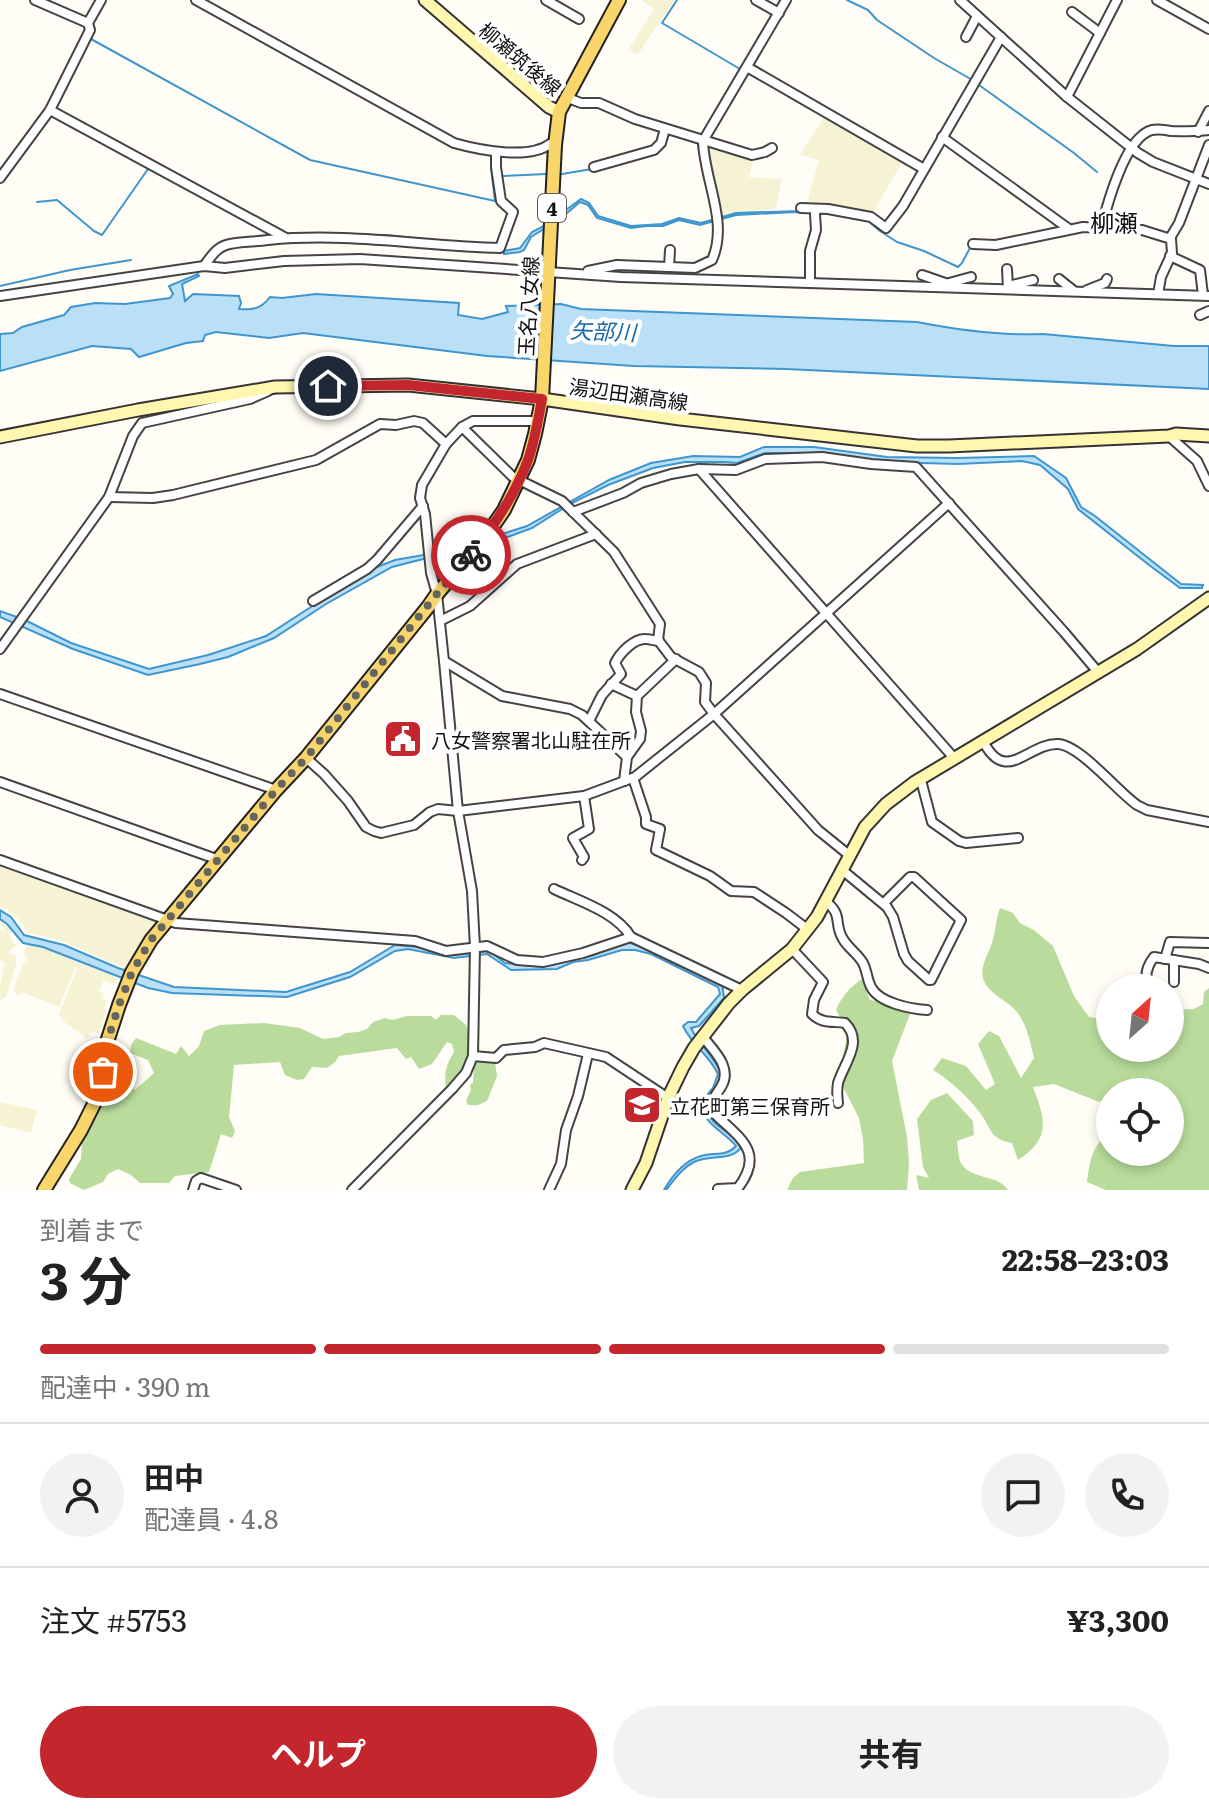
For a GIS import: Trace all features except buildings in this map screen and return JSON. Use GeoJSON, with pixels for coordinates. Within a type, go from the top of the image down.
{"type":"FeatureCollection","features":[{"type":"Feature","properties":{"kind":"main road","name":"柳瀬筑後線"},"geometry":{"type":"LineString","coordinates":[[425,0],[549,107],[559,112]]}},
{"type":"Feature","properties":{"kind":"main road","name":"玉名八女線"},"geometry":{"type":"LineString","coordinates":[[44,1190],[96,1100],[107,1042],[130,977],[151,940],[306,758],[486,536],[519,480],[528,460],[542,396],[559,112],[619,0]]}},
{"type":"Feature","properties":{"kind":"main road","name":"湯辺田瀬高線"},"geometry":{"type":"LineString","coordinates":[[0,437],[275,387],[408,385],[542,396],[680,419],[917,446],[1176,434],[1209,436]]}},
{"type":"Feature","properties":{"kind":"main road"},"geometry":{"type":"LineString","coordinates":[[632,1190],[646,1163],[668,1098],[700,1041],[742,990],[792,949],[817,917],[865,827],[886,804],[915,782],[1137,649],[1209,598]]}},
{"type":"Feature","properties":{"kind":"street"},"geometry":{"type":"LineString","coordinates":[[35,0],[88,23]]}},
{"type":"Feature","properties":{"kind":"street"},"geometry":{"type":"LineString","coordinates":[[0,178],[50,110],[90,30],[88,23],[101,0]]}},
{"type":"Feature","properties":{"kind":"street"},"geometry":{"type":"LineString","coordinates":[[196,0],[454,143],[496,152],[538,150],[550,144]]}},
{"type":"Feature","properties":{"kind":"street"},"geometry":{"type":"LineString","coordinates":[[546,0],[579,19]]}},
{"type":"Feature","properties":{"kind":"street"},"geometry":{"type":"LineString","coordinates":[[756,0],[779,13]]}},
{"type":"Feature","properties":{"kind":"street"},"geometry":{"type":"LineString","coordinates":[[0,296],[204,266],[225,268],[284,261],[360,259],[549,274],[593,271],[617,265],[695,268],[712,260],[716,253],[718,223],[703,141],[786,0]]}},
{"type":"Feature","properties":{"kind":"street"},"geometry":{"type":"LineString","coordinates":[[960,0],[1067,97],[1132,148],[1153,162],[1209,184]]}},
{"type":"Feature","properties":{"kind":"street"},"geometry":{"type":"LineString","coordinates":[[1067,97],[1087,50],[1100,33],[1117,0]]}},
{"type":"Feature","properties":{"kind":"street"},"geometry":{"type":"LineString","coordinates":[[1157,0],[1209,29]]}},
{"type":"Feature","properties":{"kind":"street"},"geometry":{"type":"LineString","coordinates":[[1072,12],[1100,33]]}},
{"type":"Feature","properties":{"kind":"street"},"geometry":{"type":"LineString","coordinates":[[966,37],[977,16]]}},
{"type":"Feature","properties":{"kind":"street"},"geometry":{"type":"LineString","coordinates":[[801,208],[871,217],[886,228],[903,206],[1001,37]]}},
{"type":"Feature","properties":{"kind":"street"},"geometry":{"type":"LineString","coordinates":[[747,67],[924,169]]}},
{"type":"Feature","properties":{"kind":"street"},"geometry":{"type":"LineString","coordinates":[[568,98],[581,103],[599,103],[635,119],[752,155],[772,148]]}},
{"type":"Feature","properties":{"kind":"street"},"geometry":{"type":"LineString","coordinates":[[50,110],[287,238]]}},
{"type":"Feature","properties":{"kind":"street"},"geometry":{"type":"LineString","coordinates":[[1198,132],[1209,111]]}},
{"type":"Feature","properties":{"kind":"street"},"geometry":{"type":"LineString","coordinates":[[594,167],[654,150],[661,143],[665,129]]}},
{"type":"Feature","properties":{"kind":"street"},"geometry":{"type":"LineString","coordinates":[[1101,229],[1117,176],[1143,135],[1152,130],[1209,130]]}},
{"type":"Feature","properties":{"kind":"street"},"geometry":{"type":"LineString","coordinates":[[942,137],[1069,229]]}},
{"type":"Feature","properties":{"kind":"street"},"geometry":{"type":"LineString","coordinates":[[1158,294],[1170,256],[1170,238],[1179,223],[1183,200],[1196,179],[1209,145]]}},
{"type":"Feature","properties":{"kind":"street"},"geometry":{"type":"LineString","coordinates":[[204,266],[218,249],[227,245],[287,238],[388,239],[500,248],[513,212],[501,201],[496,152]]}},
{"type":"Feature","properties":{"kind":"street"},"geometry":{"type":"LineString","coordinates":[[810,283],[810,251],[816,230],[816,209]]}},
{"type":"Feature","properties":{"kind":"street"},"geometry":{"type":"LineString","coordinates":[[973,244],[996,245],[1083,227],[1142,230],[1170,238]]}},
{"type":"Feature","properties":{"kind":"street"},"geometry":{"type":"LineString","coordinates":[[669,267],[670,250]]}},
{"type":"Feature","properties":{"kind":"street"},"geometry":{"type":"LineString","coordinates":[[567,273],[1206,296],[1200,270],[1170,256]]}},
{"type":"Feature","properties":{"kind":"street"},"geometry":{"type":"LineString","coordinates":[[1007,269],[1008,288]]}},
{"type":"Feature","properties":{"kind":"street"},"geometry":{"type":"LineString","coordinates":[[922,275],[949,286],[971,277]]}},
{"type":"Feature","properties":{"kind":"street"},"geometry":{"type":"LineString","coordinates":[[1083,290],[1091,275]]}},
{"type":"Feature","properties":{"kind":"street"},"geometry":{"type":"LineString","coordinates":[[1059,279],[1083,290],[1105,283],[1107,279]]}},
{"type":"Feature","properties":{"kind":"street"},"geometry":{"type":"LineString","coordinates":[[1008,288],[1033,280]]}},
{"type":"Feature","properties":{"kind":"street"},"geometry":{"type":"LineString","coordinates":[[0,303],[19,294]]}},
{"type":"Feature","properties":{"kind":"street"},"geometry":{"type":"LineString","coordinates":[[0,649],[109,497],[133,436],[142,423],[250,399],[275,387]]}},
{"type":"Feature","properties":{"kind":"street"},"geometry":{"type":"LineString","coordinates":[[352,1190],[452,1089],[466,1073],[473,1056],[475,952],[472,891],[458,811],[437,594],[420,498],[422,485],[446,444],[462,427],[473,421],[537,421]]}},
{"type":"Feature","properties":{"kind":"street"},"geometry":{"type":"LineString","coordinates":[[109,497],[173,495],[316,460],[380,424],[423,423],[446,444]]}},
{"type":"Feature","properties":{"kind":"street"},"geometry":{"type":"LineString","coordinates":[[462,427],[513,477],[568,507],[614,552],[660,624],[659,641],[671,657],[699,672],[706,683],[705,702],[714,714],[818,830],[849,855]]}},
{"type":"Feature","properties":{"kind":"street"},"geometry":{"type":"LineString","coordinates":[[1169,436],[1197,461],[1209,486]]}},
{"type":"Feature","properties":{"kind":"street"},"geometry":{"type":"LineString","coordinates":[[568,507],[623,493],[641,483],[671,474],[699,469],[736,470],[765,459],[822,457],[916,467],[1098,672]]}},
{"type":"Feature","properties":{"kind":"street"},"geometry":{"type":"LineString","coordinates":[[699,469],[954,758]]}},
{"type":"Feature","properties":{"kind":"street"},"geometry":{"type":"LineString","coordinates":[[306,758],[348,801],[366,827],[381,833],[414,825],[438,809],[458,811],[584,796],[628,779],[676,746],[714,714],[949,503]]}},
{"type":"Feature","properties":{"kind":"street"},"geometry":{"type":"LineString","coordinates":[[313,601],[367,569],[423,506]]}},
{"type":"Feature","properties":{"kind":"street"},"geometry":{"type":"LineString","coordinates":[[440,621],[461,613],[517,564],[596,534]]}},
{"type":"Feature","properties":{"kind":"street"},"geometry":{"type":"LineString","coordinates":[[589,721],[602,695],[621,674],[615,663],[618,657],[637,641],[659,641]]}},
{"type":"Feature","properties":{"kind":"street"},"geometry":{"type":"LineString","coordinates":[[676,659],[637,696],[640,739],[627,757],[628,779],[646,817],[646,824],[660,829],[656,850],[710,876],[731,891],[754,892],[807,929]]}},
{"type":"Feature","properties":{"kind":"street"},"geometry":{"type":"LineString","coordinates":[[444,661],[502,696],[570,709],[582,715],[627,757]]}},
{"type":"Feature","properties":{"kind":"street"},"geometry":{"type":"LineString","coordinates":[[611,684],[637,696]]}},
{"type":"Feature","properties":{"kind":"street"},"geometry":{"type":"LineString","coordinates":[[0,694],[276,790]]}},
{"type":"Feature","properties":{"kind":"street"},"geometry":{"type":"LineString","coordinates":[[983,741],[989,752],[1003,762],[1051,745],[1067,746],[1137,805],[1147,810],[1209,822]]}},
{"type":"Feature","properties":{"kind":"street"},"geometry":{"type":"LineString","coordinates":[[0,782],[219,860]]}},
{"type":"Feature","properties":{"kind":"street"},"geometry":{"type":"LineString","coordinates":[[922,784],[932,822],[959,841],[1018,838]]}},
{"type":"Feature","properties":{"kind":"street"},"geometry":{"type":"LineString","coordinates":[[582,860],[584,857],[573,838],[589,829],[584,796]]}},
{"type":"Feature","properties":{"kind":"street"},"geometry":{"type":"LineString","coordinates":[[0,860],[183,924],[415,941],[446,951],[475,952],[487,946],[517,960],[543,962],[631,937]]}},
{"type":"Feature","properties":{"kind":"street"},"geometry":{"type":"LineString","coordinates":[[841,869],[884,903],[893,917],[904,954],[919,972],[931,980],[961,920],[914,877],[910,877],[884,903]]}},
{"type":"Feature","properties":{"kind":"street"},"geometry":{"type":"LineString","coordinates":[[554,889],[609,915],[631,937],[742,990]]}},
{"type":"Feature","properties":{"kind":"street"},"geometry":{"type":"LineString","coordinates":[[825,901],[837,913],[843,940],[858,954],[872,991],[901,1006],[927,1010]]}},
{"type":"Feature","properties":{"kind":"street"},"geometry":{"type":"LineString","coordinates":[[1173,974],[1170,942],[1209,943]]}},
{"type":"Feature","properties":{"kind":"street"},"geometry":{"type":"LineString","coordinates":[[792,949],[823,982],[814,1000],[812,1014],[824,1022],[845,1023],[852,1031],[852,1052],[837,1086],[838,1103]]}},
{"type":"Feature","properties":{"kind":"street"},"geometry":{"type":"LineString","coordinates":[[1146,974],[1153,958],[1209,968]]}},
{"type":"Feature","properties":{"kind":"street"},"geometry":{"type":"LineString","coordinates":[[700,1041],[716,1053],[725,1069],[725,1081],[710,1109],[744,1141],[749,1158],[749,1169],[739,1187],[718,1189]]}},
{"type":"Feature","properties":{"kind":"street"},"geometry":{"type":"LineString","coordinates":[[473,1056],[496,1058],[504,1050],[544,1043],[606,1057],[668,1098]]}},
{"type":"Feature","properties":{"kind":"street"},"geometry":{"type":"LineString","coordinates":[[549,1190],[561,1164],[566,1130],[588,1054]]}},
{"type":"Feature","properties":{"kind":"street"},"geometry":{"type":"LineString","coordinates":[[193,1190],[196,1181],[201,1178],[236,1190]]}},
{"type":"Feature","properties":{"kind":"shaded area"},"geometry":{"type":"Polygon","coordinates":[[[641,0],[675,0],[638,54],[628,50],[654,9],[641,0]]]}},
{"type":"Feature","properties":{"kind":"shaded area"},"geometry":{"type":"Polygon","coordinates":[[[825,115],[903,161],[872,214],[812,205],[808,199],[819,160],[800,155],[825,115]]]}},
{"type":"Feature","properties":{"kind":"shaded area"},"geometry":{"type":"Polygon","coordinates":[[[711,146],[753,160],[749,177],[782,179],[776,209],[722,215],[709,149],[711,146]]]}},
{"type":"Feature","properties":{"kind":"shaded area"},"geometry":{"type":"Polygon","coordinates":[[[0,864],[157,919],[124,968],[63,941],[29,933],[7,909],[0,907],[0,864]]]}},
{"type":"Feature","properties":{"kind":"shaded area"},"geometry":{"type":"Polygon","coordinates":[[[0,919],[12,932],[8,933],[16,946],[8,952],[16,956],[16,965],[6,997],[0,1000],[5,963],[0,960],[0,929],[7,932],[0,919]]]}},
{"type":"Feature","properties":{"kind":"shaded area"},"geometry":{"type":"Polygon","coordinates":[[[27,945],[42,947],[116,974],[114,985],[104,980],[99,992],[103,994],[102,999],[107,1001],[99,1034],[92,1031],[87,1039],[63,1021],[59,1014],[76,966],[59,1007],[22,992],[18,996],[15,993],[21,969],[28,960],[24,953],[27,945]]]}},
{"type":"Feature","properties":{"kind":"shaded area"},"geometry":{"type":"Polygon","coordinates":[[[0,1102],[37,1110],[31,1133],[0,1125],[0,1102]]]}},
{"type":"Feature","properties":{"kind":"green space"},"geometry":{"type":"Polygon","coordinates":[[[1000,908],[1013,913],[1020,923],[1053,946],[1074,996],[1089,1017],[1096,1018],[1096,1062],[1184,1062],[1184,1009],[1203,1004],[1204,992],[1209,988],[1209,1190],[1106,1190],[1087,1182],[1096,1148],[1096,1166],[1184,1166],[1184,1078],[1096,1078],[1096,1101],[1054,1084],[1033,1087],[1043,1127],[1036,1144],[1018,1160],[1012,1143],[995,1136],[971,1102],[933,1070],[942,1058],[966,1066],[986,1090],[995,1084],[978,1044],[989,1031],[999,1036],[1021,1078],[1034,1058],[1021,1018],[984,981],[983,965],[992,944],[1000,908]]]}},
{"type":"Feature","properties":{"kind":"green space"},"geometry":{"type":"Polygon","coordinates":[[[862,979],[866,981],[870,1000],[883,1002],[910,1014],[892,1061],[907,1137],[907,1190],[787,1190],[800,1172],[864,1163],[859,1118],[842,1085],[847,1034],[836,1010],[846,993],[862,979]]]}},
{"type":"Feature","properties":{"kind":"green space"},"geometry":{"type":"Polygon","coordinates":[[[441,1015],[454,1015],[466,1025],[473,1042],[461,1079],[446,1088],[446,1069],[454,1052],[452,1044],[447,1042],[432,1064],[419,1069],[411,1057],[406,1059],[397,1048],[339,1056],[327,1068],[312,1067],[304,1079],[297,1080],[285,1075],[280,1062],[234,1065],[229,1117],[235,1131],[232,1138],[221,1134],[209,1172],[175,1176],[169,1183],[140,1183],[118,1169],[108,1174],[103,1182],[84,1190],[70,1183],[69,1179],[81,1159],[82,1137],[101,1101],[108,1099],[105,1090],[110,1074],[120,1084],[127,1083],[135,1090],[154,1073],[148,1060],[130,1053],[136,1038],[176,1054],[181,1046],[189,1056],[199,1046],[204,1031],[220,1025],[264,1023],[300,1028],[323,1039],[367,1029],[373,1022],[385,1018],[431,1016],[436,1020],[441,1015]]]}},
{"type":"Feature","properties":{"kind":"green space"},"geometry":{"type":"Polygon","coordinates":[[[478,1060],[495,1062],[497,1076],[487,1101],[468,1105],[466,1101],[473,1083],[474,1063],[478,1060]]]}},
{"type":"Feature","properties":{"kind":"green space"},"geometry":{"type":"Polygon","coordinates":[[[947,1093],[973,1121],[974,1135],[957,1141],[960,1161],[970,1172],[997,1181],[1008,1190],[919,1190],[916,1175],[929,1178],[923,1167],[917,1119],[931,1100],[947,1093]]]}},
{"type":"Feature","properties":{"kind":"water"},"geometry":{"type":"Polygon","coordinates":[[[581,199],[589,203],[598,216],[631,226],[662,224],[679,218],[701,223],[736,213],[800,211],[834,214],[736,215],[700,225],[679,220],[663,226],[631,228],[597,218],[588,205],[580,202],[531,237],[524,250],[504,254],[504,251],[520,248],[532,232],[581,199]]]}},
{"type":"Feature","properties":{"kind":"water","name":"矢部川"},"geometry":{"type":"Polygon","coordinates":[[[198,274],[182,284],[185,301],[193,294],[239,296],[239,309],[256,308],[270,297],[316,294],[459,303],[458,315],[482,319],[508,312],[506,306],[561,304],[581,309],[917,322],[995,333],[1209,346],[1209,389],[786,369],[634,366],[487,356],[303,333],[269,338],[216,332],[205,335],[203,341],[139,357],[131,349],[92,346],[0,371],[0,334],[13,333],[22,327],[64,315],[71,307],[170,298],[173,294],[169,286],[198,274]]]}},
{"type":"Feature","properties":{"kind":"water"},"geometry":{"type":"Polygon","coordinates":[[[764,447],[814,447],[887,457],[1034,456],[1066,478],[1081,507],[1181,584],[1203,585],[1202,588],[1180,588],[1078,509],[1068,489],[1040,465],[1022,461],[958,464],[885,462],[814,453],[765,453],[737,463],[685,462],[653,468],[608,485],[532,528],[392,567],[274,638],[228,657],[200,664],[148,675],[73,649],[0,617],[0,611],[71,643],[149,669],[208,655],[266,636],[377,567],[395,560],[471,544],[527,526],[609,480],[651,463],[693,456],[740,457],[764,447]]]}},
{"type":"Feature","properties":{"kind":"water"},"geometry":{"type":"Polygon","coordinates":[[[0,910],[11,917],[24,935],[64,945],[174,987],[286,992],[350,972],[395,945],[454,955],[491,952],[505,963],[543,967],[593,955],[627,942],[655,951],[722,984],[724,998],[699,1026],[691,1028],[722,1075],[704,1106],[707,1113],[742,1146],[727,1156],[694,1162],[664,1190],[689,1161],[728,1152],[736,1146],[709,1122],[702,1110],[701,1102],[713,1088],[718,1074],[683,1026],[696,1022],[720,994],[718,987],[651,954],[622,950],[557,969],[511,970],[487,954],[454,958],[408,949],[395,951],[350,977],[287,997],[172,993],[148,988],[43,947],[23,943],[0,919],[0,910]]]}},
{"type":"Feature","properties":{"kind":"waterway"},"geometry":{"type":"LineString","coordinates":[[677,0],[662,23],[740,69],[722,101]]}},
{"type":"Feature","properties":{"kind":"waterway"},"geometry":{"type":"LineString","coordinates":[[847,0],[868,10],[877,20],[974,81]]}},
{"type":"Feature","properties":{"kind":"waterway"},"geometry":{"type":"LineString","coordinates":[[91,39],[310,160],[495,201],[492,161]]}},
{"type":"Feature","properties":{"kind":"waterway"},"geometry":{"type":"LineString","coordinates":[[979,85],[1097,172]]}},
{"type":"Feature","properties":{"kind":"waterway"},"geometry":{"type":"LineString","coordinates":[[666,138],[670,134],[685,139]]}},
{"type":"Feature","properties":{"kind":"waterway"},"geometry":{"type":"LineString","coordinates":[[698,146],[701,160]]}},
{"type":"Feature","properties":{"kind":"waterway"},"geometry":{"type":"LineString","coordinates":[[37,202],[57,200],[102,235],[148,169]]}},
{"type":"Feature","properties":{"kind":"waterway"},"geometry":{"type":"LineString","coordinates":[[562,174],[592,169]]}},
{"type":"Feature","properties":{"kind":"waterway"},"geometry":{"type":"LineString","coordinates":[[502,176],[546,174]]}},
{"type":"Feature","properties":{"kind":"waterway"},"geometry":{"type":"LineString","coordinates":[[707,186],[711,207]]}},
{"type":"Feature","properties":{"kind":"waterway"},"geometry":{"type":"LineString","coordinates":[[867,220],[897,242],[958,267],[971,246]]}},
{"type":"Feature","properties":{"kind":"waterway"},"geometry":{"type":"LineString","coordinates":[[1027,235],[1057,227]]}},
{"type":"Feature","properties":{"kind":"waterway"},"geometry":{"type":"LineString","coordinates":[[321,234],[386,235],[434,240]]}},
{"type":"Feature","properties":{"kind":"waterway"},"geometry":{"type":"LineString","coordinates":[[0,286],[131,260]]}},
{"type":"Feature","properties":{"kind":"way so far"},"geometry":{"type":"LineString","coordinates":[[103,1072],[107,1042],[119,1005],[132,972],[151,940],[306,758],[471,555]]}},
{"type":"Feature","properties":{"kind":"place","name":"八女警察署北山駐在所"},"geometry":{"type":"Point","coordinates":[403,739]}},
{"type":"Feature","properties":{"kind":"place","name":"立花町第三保育所"},"geometry":{"type":"Point","coordinates":[642,1105]}},
{"type":"Feature","properties":{"kind":"district","name":"柳瀬"},"geometry":{"type":"Point","coordinates":[1114,221]}},
{"type":"Feature","properties":{"kind":"route"},"geometry":{"type":"LineString","coordinates":[[328,386],[408,385],[542,399],[528,460],[519,480],[504,510],[471,555]]}}]}
